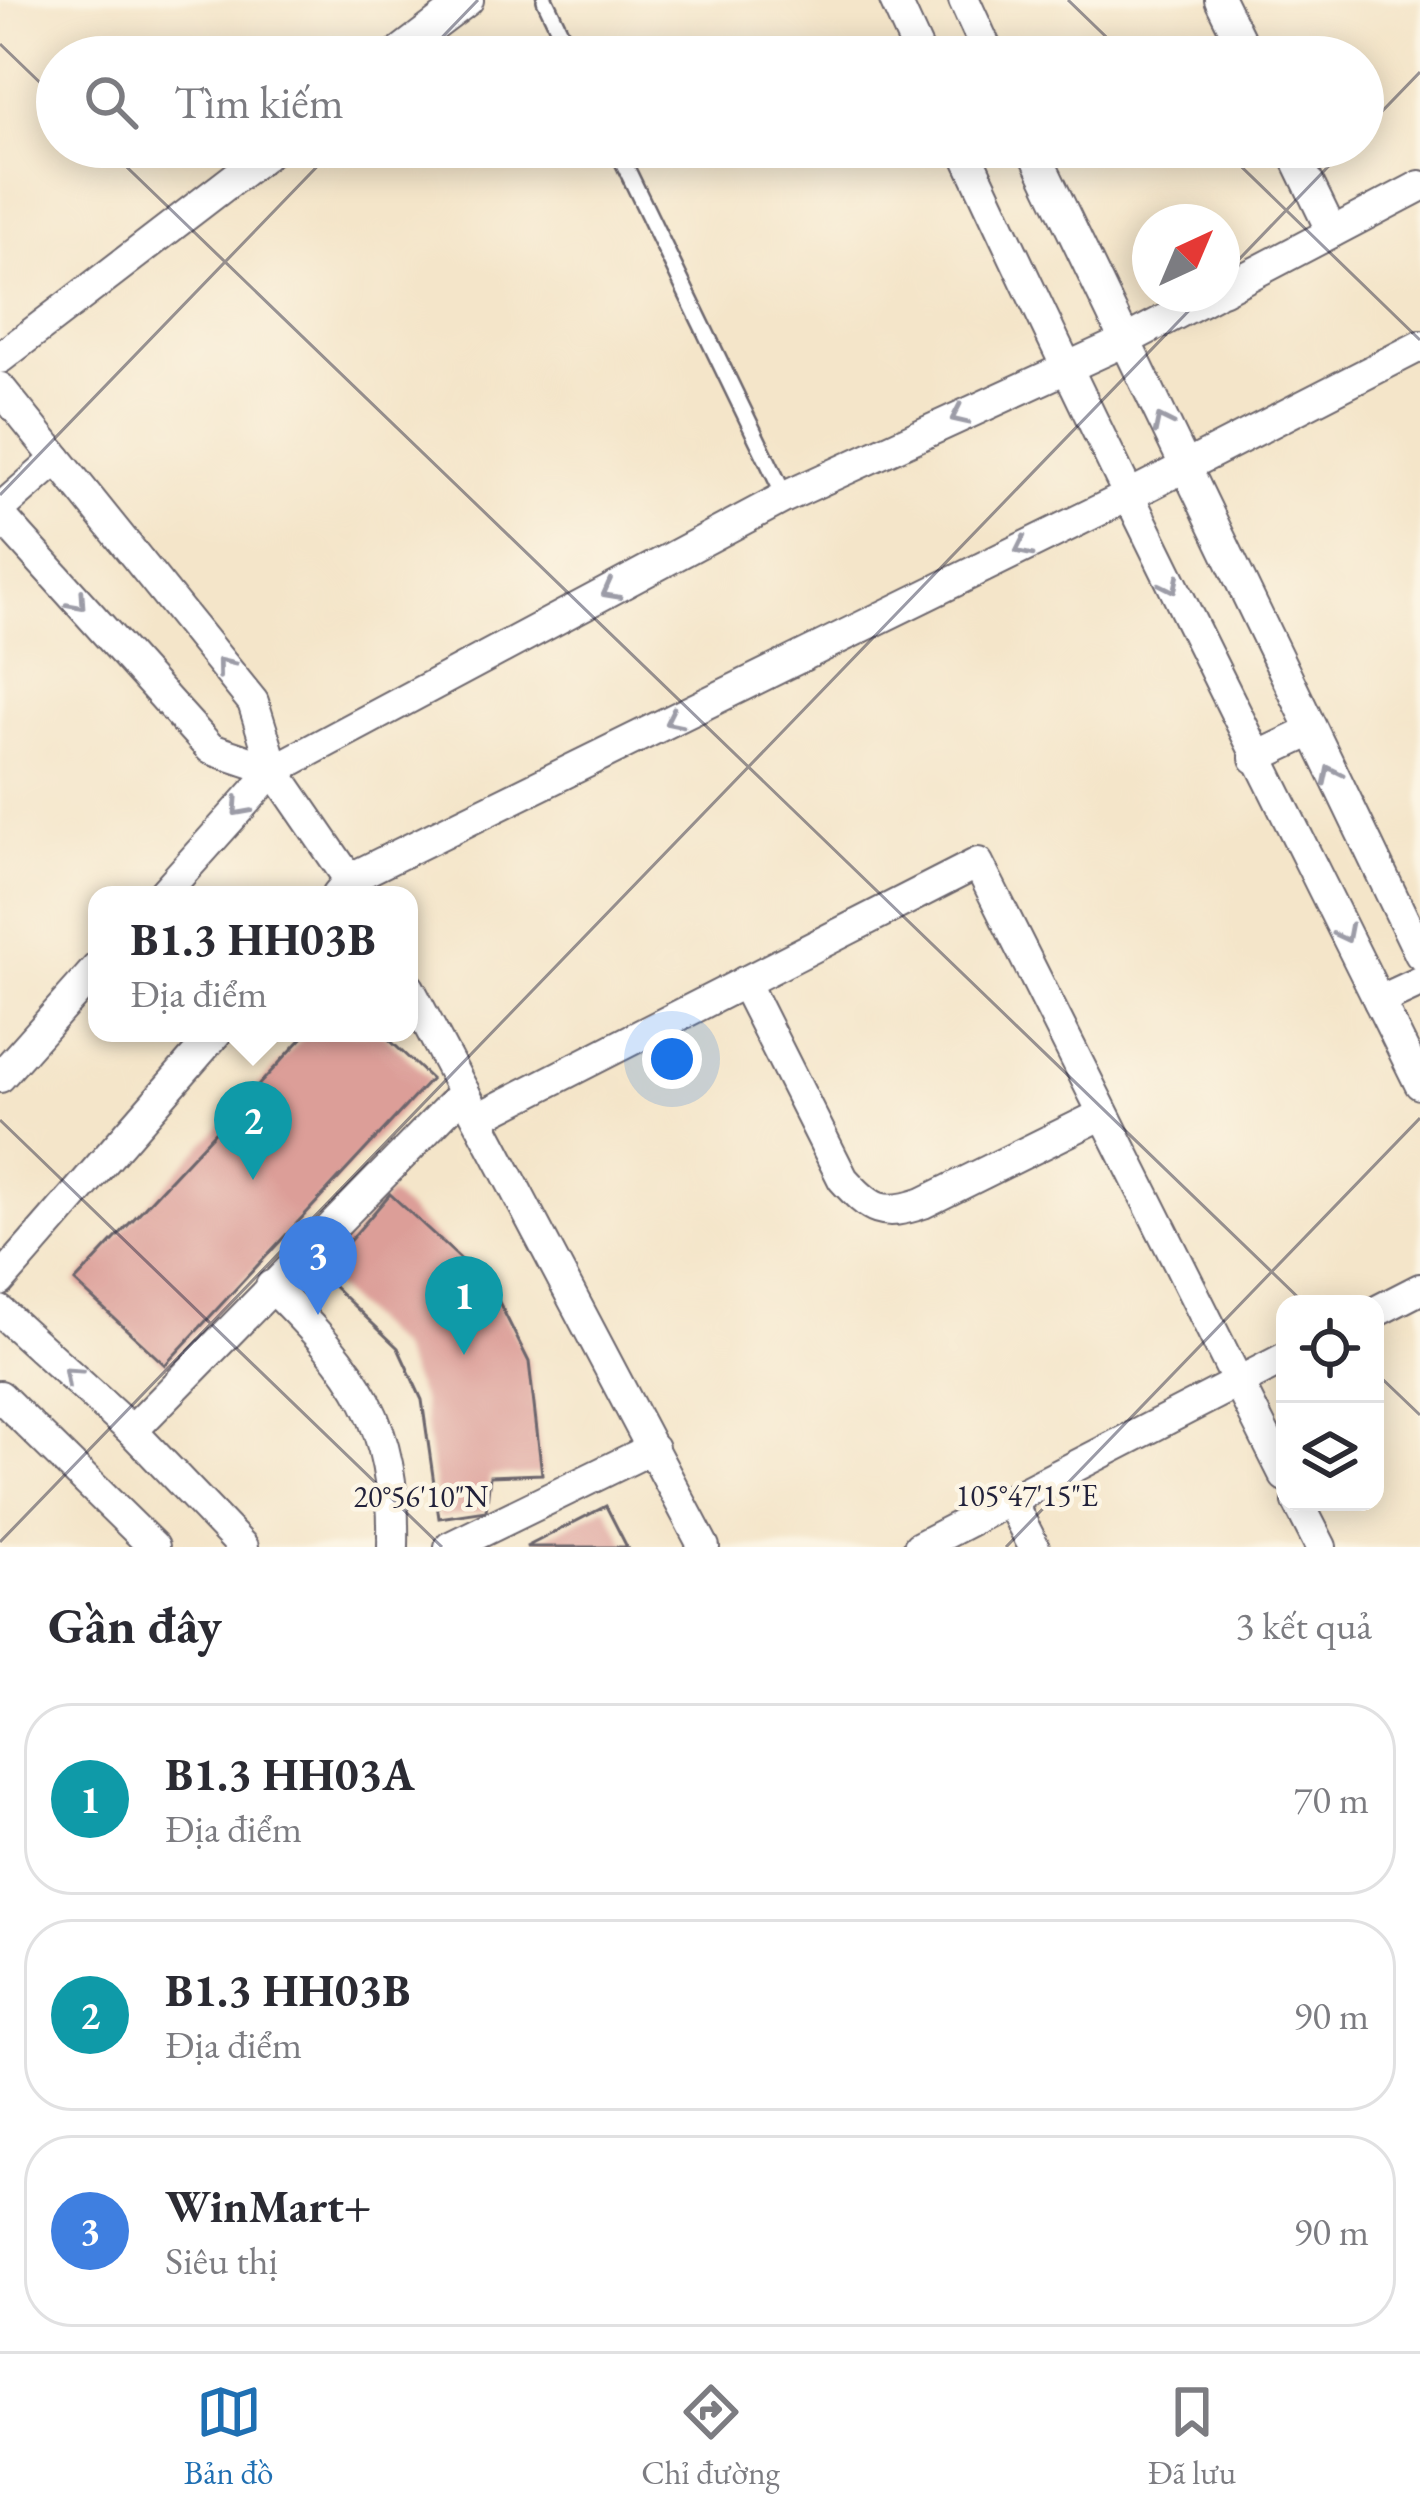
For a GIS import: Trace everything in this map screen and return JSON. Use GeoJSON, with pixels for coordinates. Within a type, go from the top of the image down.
{"type":"FeatureCollection","features":[{"type":"Feature","properties":{"kind":"street"},"geometry":{"type":"LineString","coordinates":[[421,36],[468,0]]}},
{"type":"Feature","properties":{"kind":"street"},"geometry":{"type":"LineString","coordinates":[[895,0],[911,36]]}},
{"type":"Feature","properties":{"kind":"street"},"geometry":{"type":"LineString","coordinates":[[964,0],[980,36]]}},
{"type":"Feature","properties":{"kind":"street"},"geometry":{"type":"LineString","coordinates":[[1220,0],[1238,36]]}},
{"type":"Feature","properties":{"kind":"street"},"geometry":{"type":"LineString","coordinates":[[0,358],[248,168]]}},
{"type":"Feature","properties":{"kind":"street"},"geometry":{"type":"LineString","coordinates":[[973,168],[1064,367],[1420,1084]]}},
{"type":"Feature","properties":{"kind":"street"},"geometry":{"type":"LineString","coordinates":[[1042,168],[1420,954]]}},
{"type":"Feature","properties":{"kind":"street"},"geometry":{"type":"LineString","coordinates":[[1301,168],[1332,232]]}},
{"type":"Feature","properties":{"kind":"street"},"geometry":{"type":"LineString","coordinates":[[1240,280],[1420,186]]}},
{"type":"Feature","properties":{"kind":"street"},"geometry":{"type":"LineString","coordinates":[[170,886],[274,770],[785,497],[1180,312]]}},
{"type":"Feature","properties":{"kind":"street"},"geometry":{"type":"LineString","coordinates":[[355,886],[1184,467],[1416,360]]}},
{"type":"Feature","properties":{"kind":"street"},"geometry":{"type":"LineString","coordinates":[[0,388],[253,702],[274,770],[347,886]]}},
{"type":"Feature","properties":{"kind":"street"},"geometry":{"type":"LineString","coordinates":[[57,459],[0,512],[211,749],[274,770]]}},
{"type":"Feature","properties":{"kind":"street"},"geometry":{"type":"LineString","coordinates":[[1255,758],[1310,732]]}},
{"type":"Feature","properties":{"kind":"street"},"geometry":{"type":"LineString","coordinates":[[132,1431],[271,1286],[471,1105],[744,982],[978,863],[1276,1458]]}},
{"type":"Feature","properties":{"kind":"street"},"geometry":{"type":"LineString","coordinates":[[0,1077],[88,978]]}},
{"type":"Feature","properties":{"kind":"street"},"geometry":{"type":"LineString","coordinates":[[744,982],[844,1179],[866,1204],[895,1213],[923,1203],[1103,1114]]}},
{"type":"Feature","properties":{"kind":"street"},"geometry":{"type":"LineString","coordinates":[[1379,1001],[1420,982]]}},
{"type":"Feature","properties":{"kind":"street"},"geometry":{"type":"LineString","coordinates":[[418,1005],[704,1547]]}},
{"type":"Feature","properties":{"kind":"street"},"geometry":{"type":"LineString","coordinates":[[0,1281],[208,1042]]}},
{"type":"Feature","properties":{"kind":"street"},"geometry":{"type":"LineString","coordinates":[[271,1286],[345,1366],[381,1432],[394,1495],[393,1547]]}},
{"type":"Feature","properties":{"kind":"street"},"geometry":{"type":"LineString","coordinates":[[1384,1307],[1420,1289]]}},
{"type":"Feature","properties":{"kind":"street"},"geometry":{"type":"LineString","coordinates":[[0,1311],[132,1431],[243,1547]]}},
{"type":"Feature","properties":{"kind":"street"},"geometry":{"type":"LineString","coordinates":[[919,1547],[1276,1363]]}},
{"type":"Feature","properties":{"kind":"street"},"geometry":{"type":"LineString","coordinates":[[0,1396],[154,1547]]}},
{"type":"Feature","properties":{"kind":"street"},"geometry":{"type":"LineString","coordinates":[[450,1547],[653,1448]]}},
{"type":"Feature","properties":{"kind":"street"},"geometry":{"type":"LineString","coordinates":[[1010,1500],[1034,1547]]}},
{"type":"Feature","properties":{"kind":"street"},"geometry":{"type":"LineString","coordinates":[[1303,1511],[1321,1547]]}},
{"type":"Feature","properties":{"kind":"lane"},"geometry":{"type":"LineString","coordinates":[[545,0],[562,36]]}},
{"type":"Feature","properties":{"kind":"lane"},"geometry":{"type":"LineString","coordinates":[[626,168],[785,497]]}},
{"type":"Feature","properties":{"kind":"building"},"geometry":{"type":"Polygon","coordinates":[[[299,1042],[392,1042],[431,1079],[165,1365],[75,1282],[299,1042]]]}},
{"type":"Feature","properties":{"kind":"building"},"geometry":{"type":"Polygon","coordinates":[[[390,1194],[492,1288],[529,1362],[542,1474],[490,1476],[486,1511],[439,1518],[422,1400],[398,1348],[309,1263],[335,1235],[347,1244],[390,1194]]]}},
{"type":"Feature","properties":{"kind":"building"},"geometry":{"type":"Polygon","coordinates":[[[606,1506],[627,1547],[526,1547],[606,1506]]]}},
{"type":"Feature","properties":{"kind":"place","name":"B1.3 HH03B"},"geometry":{"type":"Point","coordinates":[253,1180]}},
{"type":"Feature","properties":{"kind":"place","name":"WinMart+"},"geometry":{"type":"Point","coordinates":[318,1315]}},
{"type":"Feature","properties":{"kind":"place","name":"B1.3 HH03A"},"geometry":{"type":"Point","coordinates":[464,1355]}}]}
